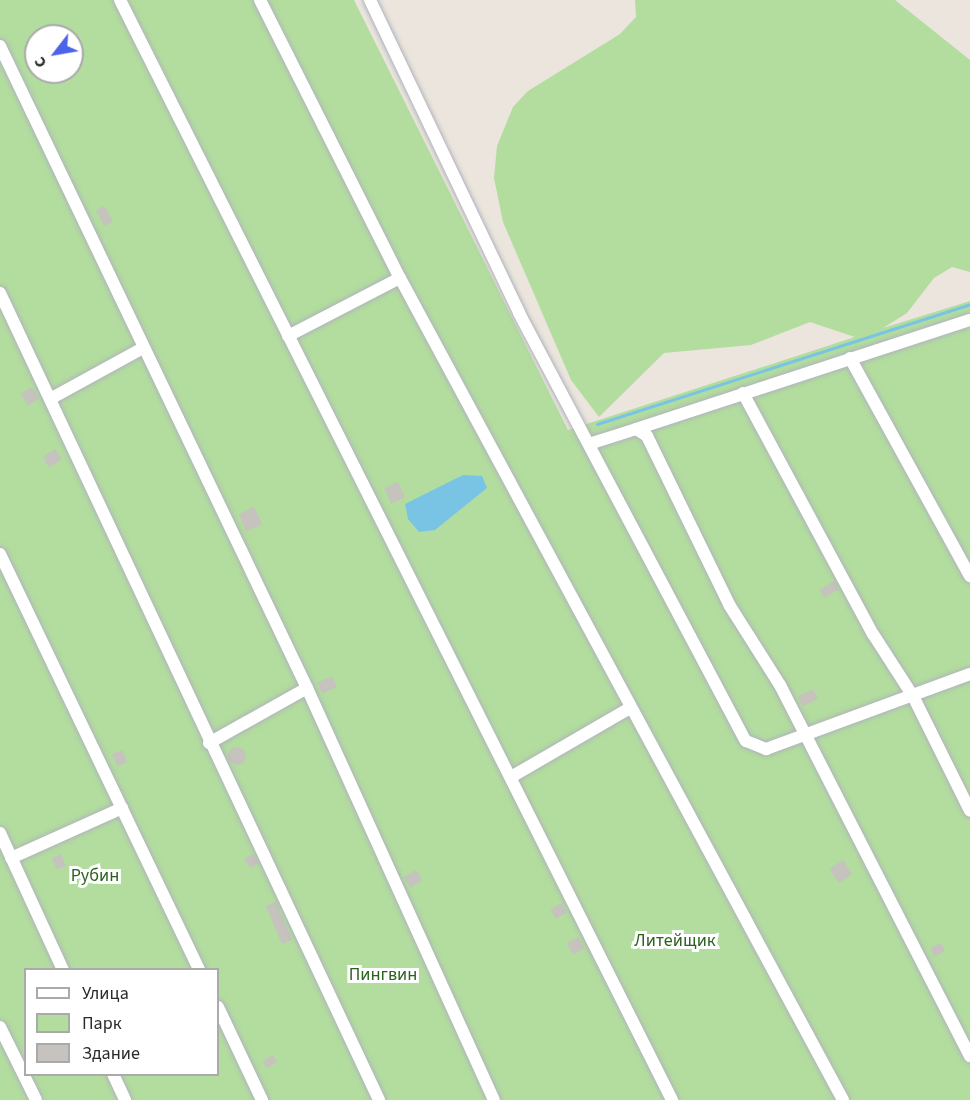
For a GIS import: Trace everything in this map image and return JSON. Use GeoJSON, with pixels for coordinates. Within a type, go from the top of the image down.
{"type":"FeatureCollection","features":[{"type":"Feature","properties":{"kind":"street"},"geometry":{"type":"LineString","coordinates":[[120,0],[672,1100]]}},
{"type":"Feature","properties":{"kind":"street"},"geometry":{"type":"LineString","coordinates":[[260,0],[400,278],[843,1100]]}},
{"type":"Feature","properties":{"kind":"street"},"geometry":{"type":"LineString","coordinates":[[370,0],[519,313],[746,741],[766,749],[970,674]]}},
{"type":"Feature","properties":{"kind":"street"},"geometry":{"type":"LineString","coordinates":[[0,46],[307,688],[494,1100]]}},
{"type":"Feature","properties":{"kind":"street"},"geometry":{"type":"LineString","coordinates":[[288,336],[400,278]]}},
{"type":"Feature","properties":{"kind":"street"},"geometry":{"type":"LineString","coordinates":[[0,293],[209,743],[379,1100]]}},
{"type":"Feature","properties":{"kind":"street"},"geometry":{"type":"LineString","coordinates":[[589,444],[970,320]]}},
{"type":"Feature","properties":{"kind":"street"},"geometry":{"type":"LineString","coordinates":[[50,399],[143,348]]}},
{"type":"Feature","properties":{"kind":"street"},"geometry":{"type":"LineString","coordinates":[[850,358],[970,576]]}},
{"type":"Feature","properties":{"kind":"street"},"geometry":{"type":"LineString","coordinates":[[744,393],[873,634],[913,696],[970,811]]}},
{"type":"Feature","properties":{"kind":"street"},"geometry":{"type":"LineString","coordinates":[[636,429],[647,436],[730,606],[780,685],[803,736],[970,1056]]}},
{"type":"Feature","properties":{"kind":"street"},"geometry":{"type":"LineString","coordinates":[[0,554],[200,968]]}},
{"type":"Feature","properties":{"kind":"street"},"geometry":{"type":"LineString","coordinates":[[209,743],[307,688]]}},
{"type":"Feature","properties":{"kind":"street"},"geometry":{"type":"LineString","coordinates":[[511,777],[630,708]]}},
{"type":"Feature","properties":{"kind":"street"},"geometry":{"type":"LineString","coordinates":[[10,858],[122,808]]}},
{"type":"Feature","properties":{"kind":"street"},"geometry":{"type":"LineString","coordinates":[[0,833],[63,968]]}},
{"type":"Feature","properties":{"kind":"street"},"geometry":{"type":"LineString","coordinates":[[219,1009],[262,1100]]}},
{"type":"Feature","properties":{"kind":"street"},"geometry":{"type":"LineString","coordinates":[[0,1027],[24,1076]]}},
{"type":"Feature","properties":{"kind":"street"},"geometry":{"type":"LineString","coordinates":[[24,1076],[36,1100]]}},
{"type":"Feature","properties":{"kind":"street"},"geometry":{"type":"LineString","coordinates":[[114,1076],[125,1100]]}},
{"type":"Feature","properties":{"kind":"green space"},"geometry":{"type":"Polygon","coordinates":[[[0,0],[354,0],[568,430],[855,337],[810,322],[751,345],[664,353],[599,417],[571,380],[503,222],[494,178],[497,146],[513,107],[528,91],[620,34],[636,17],[635,0],[895,0],[970,60],[970,272],[952,267],[934,278],[907,313],[883,328],[970,301],[970,1100],[0,1100],[0,0]]]}},
{"type":"Feature","properties":{"kind":"water"},"geometry":{"type":"Polygon","coordinates":[[[463,475],[482,476],[487,488],[435,530],[419,532],[408,519],[405,504],[463,475]]]}},
{"type":"Feature","properties":{"kind":"building"},"geometry":{"type":"Polygon","coordinates":[[[104,206],[113,221],[104,226],[96,210],[104,206]]]}},
{"type":"Feature","properties":{"kind":"building"},"geometry":{"type":"Polygon","coordinates":[[[32,387],[39,399],[28,406],[21,394],[32,387]]]}},
{"type":"Feature","properties":{"kind":"building"},"geometry":{"type":"Polygon","coordinates":[[[55,449],[62,459],[50,467],[43,458],[55,449]]]}},
{"type":"Feature","properties":{"kind":"building"},"geometry":{"type":"Polygon","coordinates":[[[398,482],[405,498],[391,504],[384,488],[398,482]]]}},
{"type":"Feature","properties":{"kind":"building"},"geometry":{"type":"Polygon","coordinates":[[[254,507],[262,524],[247,531],[239,514],[254,507]]]}},
{"type":"Feature","properties":{"kind":"building"},"geometry":{"type":"Polygon","coordinates":[[[834,581],[839,589],[824,598],[820,590],[834,581]]]}},
{"type":"Feature","properties":{"kind":"building"},"geometry":{"type":"Polygon","coordinates":[[[332,676],[337,687],[322,693],[317,683],[332,676]]]}},
{"type":"Feature","properties":{"kind":"building"},"geometry":{"type":"Polygon","coordinates":[[[813,689],[818,699],[803,707],[798,697],[813,689]]]}},
{"type":"Feature","properties":{"kind":"building"},"geometry":{"type":"Polygon","coordinates":[[[237,747],[243,750],[246,756],[243,762],[237,765],[231,762],[228,756],[231,750],[237,747]]]}},
{"type":"Feature","properties":{"kind":"building"},"geometry":{"type":"Polygon","coordinates":[[[122,750],[127,762],[117,766],[112,754],[122,750]]]}},
{"type":"Feature","properties":{"kind":"building"},"geometry":{"type":"Polygon","coordinates":[[[61,854],[66,866],[57,870],[52,858],[61,854]]]}},
{"type":"Feature","properties":{"kind":"building"},"geometry":{"type":"Polygon","coordinates":[[[253,854],[259,863],[250,868],[244,859],[253,854]]]}},
{"type":"Feature","properties":{"kind":"building"},"geometry":{"type":"Polygon","coordinates":[[[843,860],[852,874],[839,883],[830,869],[843,860]]]}},
{"type":"Feature","properties":{"kind":"building"},"geometry":{"type":"Polygon","coordinates":[[[416,870],[422,880],[410,887],[404,877],[416,870]]]}},
{"type":"Feature","properties":{"kind":"building"},"geometry":{"type":"Polygon","coordinates":[[[276,902],[292,940],[282,944],[266,906],[276,902]]]}},
{"type":"Feature","properties":{"kind":"building"},"geometry":{"type":"Polygon","coordinates":[[[562,903],[567,913],[555,919],[550,909],[562,903]]]}},
{"type":"Feature","properties":{"kind":"building"},"geometry":{"type":"Polygon","coordinates":[[[578,937],[584,948],[573,955],[567,943],[578,937]]]}},
{"type":"Feature","properties":{"kind":"building"},"geometry":{"type":"Polygon","coordinates":[[[941,943],[945,951],[935,957],[930,948],[941,943]]]}},
{"type":"Feature","properties":{"kind":"building"},"geometry":{"type":"Polygon","coordinates":[[[273,1055],[277,1062],[267,1068],[263,1061],[273,1055]]]}},
{"type":"Feature","properties":{"kind":"waterway"},"geometry":{"type":"LineString","coordinates":[[597,424],[970,304]]}},
{"type":"Feature","properties":{"kind":"park label","name":"Рубин"},"geometry":{"type":"Point","coordinates":[95,876]}},
{"type":"Feature","properties":{"kind":"park label","name":"Литейщик"},"geometry":{"type":"Point","coordinates":[675,941]}},
{"type":"Feature","properties":{"kind":"park label","name":"Пингвин"},"geometry":{"type":"Point","coordinates":[383,975]}}]}
